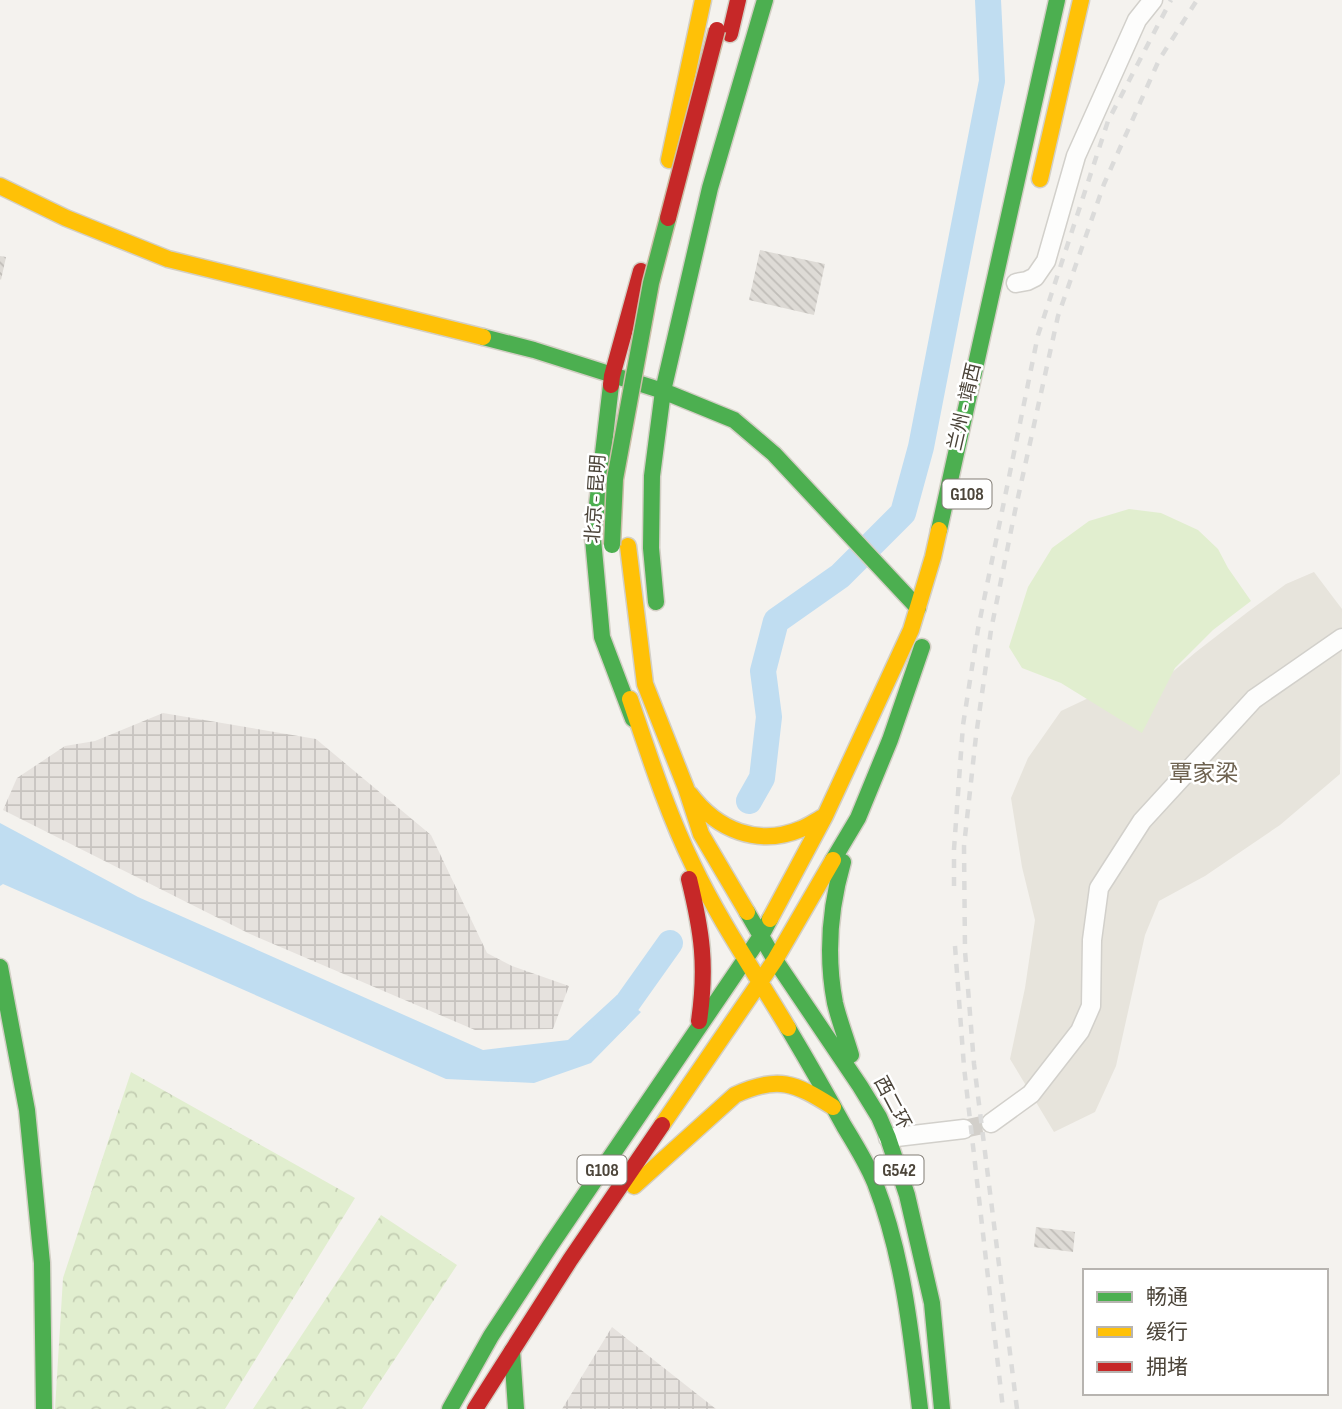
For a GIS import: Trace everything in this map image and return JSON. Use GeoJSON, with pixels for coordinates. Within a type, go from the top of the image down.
{"type":"FeatureCollection","features":[{"type":"Feature","properties":{"kind":"main road"},"geometry":{"type":"LineString","coordinates":[[697,1032],[705,979],[698,916],[678,837],[602,637],[593,539],[612,376],[660,201],[703,0]]}},
{"type":"Feature","properties":{"kind":"main road","name":"北京 - 昆明"},"geometry":{"type":"LineString","coordinates":[[708,127],[723,32],[724,0]]}},
{"type":"Feature","properties":{"kind":"main road","name":"北京 - 昆明"},"geometry":{"type":"LineString","coordinates":[[738,0],[723,32],[651,283],[615,479],[621,545],[645,684],[701,834],[761,936]]}},
{"type":"Feature","properties":{"kind":"main road"},"geometry":{"type":"LineString","coordinates":[[659,624],[651,548],[652,476],[663,391],[710,188],[765,0]]}},
{"type":"Feature","properties":{"kind":"main road","name":"兰州 - 靖西"},"geometry":{"type":"LineString","coordinates":[[761,936],[825,816],[911,630],[918,608],[933,557],[1058,0]]}},
{"type":"Feature","properties":{"kind":"main road"},"geometry":{"type":"LineString","coordinates":[[1038,189],[1081,0]]}},
{"type":"Feature","properties":{"kind":"main road"},"geometry":{"type":"LineString","coordinates":[[0,186],[86,227],[168,259],[534,351],[663,391],[734,420],[774,454],[918,608]]}},
{"type":"Feature","properties":{"kind":"main road"},"geometry":{"type":"LineString","coordinates":[[645,409],[662,327]]}},
{"type":"Feature","properties":{"kind":"main road","name":"北京 - 昆明"},"geometry":{"type":"LineString","coordinates":[[629,505],[630,477],[639,436]]}},
{"type":"Feature","properties":{"kind":"main road","name":"G108"},"geometry":{"type":"LineString","coordinates":[[475,1409],[597,1220],[775,960],[858,818],[890,740],[928,628]]}},
{"type":"Feature","properties":{"kind":"main road"},"geometry":{"type":"LineString","coordinates":[[622,648],[626,686],[659,786]]}},
{"type":"Feature","properties":{"kind":"main road"},"geometry":{"type":"LineString","coordinates":[[672,712],[686,788],[709,816],[730,829],[753,836],[776,836],[798,831],[825,816]]}},
{"type":"Feature","properties":{"kind":"main road"},"geometry":{"type":"LineString","coordinates":[[858,818],[841,867],[832,919],[831,945],[836,1004],[860,1086]]}},
{"type":"Feature","properties":{"kind":"main road"},"geometry":{"type":"LineString","coordinates":[[678,837],[706,890],[761,981]]}},
{"type":"Feature","properties":{"kind":"main road","name":"G108"},"geometry":{"type":"LineString","coordinates":[[450,1409],[520,1291],[761,936]]}},
{"type":"Feature","properties":{"kind":"main road","name":"西二环"},"geometry":{"type":"LineString","coordinates":[[761,936],[860,1086],[888,1138],[907,1195],[932,1303],[942,1409]]}},
{"type":"Feature","properties":{"kind":"main road"},"geometry":{"type":"LineString","coordinates":[[0,967],[27,1110],[42,1263],[44,1409]]}},
{"type":"Feature","properties":{"kind":"main road","name":"G542"},"geometry":{"type":"LineString","coordinates":[[761,981],[873,1179],[892,1231],[908,1306],[920,1409]]}},
{"type":"Feature","properties":{"kind":"main road"},"geometry":{"type":"LineString","coordinates":[[597,1220],[735,1095],[753,1086],[774,1082],[797,1086],[835,1108]]}},
{"type":"Feature","properties":{"kind":"main road"},"geometry":{"type":"LineString","coordinates":[[512,1352],[516,1409]]}},
{"type":"Feature","properties":{"kind":"street"},"geometry":{"type":"LineString","coordinates":[[1016,283],[1035,277],[1046,261],[1076,156],[1138,20],[1153,0]]}},
{"type":"Feature","properties":{"kind":"street"},"geometry":{"type":"LineString","coordinates":[[991,1124],[1031,1094],[1080,1031],[1091,1006],[1092,940],[1099,888],[1142,821],[1254,699],[1342,638]]}},
{"type":"Feature","properties":{"kind":"street"},"geometry":{"type":"LineString","coordinates":[[888,1138],[964,1129]]}},
{"type":"Feature","properties":{"kind":"shaded area"},"geometry":{"type":"Polygon","coordinates":[[[1314,572],[1342,609],[1340,774],[1280,825],[1205,876],[1159,901],[1145,935],[1116,1066],[1095,1112],[1054,1132],[1010,1059],[1025,988],[1035,920],[1022,867],[1011,798],[1028,758],[1061,711],[1097,694],[1149,692],[1196,652],[1286,584],[1314,572]]]}},
{"type":"Feature","properties":{"kind":"shaded area"},"geometry":{"type":"Polygon","coordinates":[[[163,713],[316,739],[431,835],[487,953],[512,966],[569,986],[553,1029],[475,1030],[250,934],[3,810],[17,778],[65,746],[95,741],[163,713]]]}},
{"type":"Feature","properties":{"kind":"shaded area"},"geometry":{"type":"Polygon","coordinates":[[[612,1327],[716,1409],[562,1409],[612,1327]]]}},
{"type":"Feature","properties":{"kind":"green space"},"geometry":{"type":"Polygon","coordinates":[[[1129,509],[1161,513],[1198,530],[1218,549],[1251,601],[1213,630],[1175,668],[1142,733],[1061,683],[1022,668],[1009,647],[1028,587],[1052,548],[1089,521],[1129,509]]]}},
{"type":"Feature","properties":{"kind":"green space"},"geometry":{"type":"Polygon","coordinates":[[[131,1072],[355,1198],[225,1409],[55,1409],[63,1278],[131,1072]]]}},
{"type":"Feature","properties":{"kind":"green space"},"geometry":{"type":"Polygon","coordinates":[[[381,1215],[457,1265],[362,1409],[253,1409],[381,1215]]]}},
{"type":"Feature","properties":{"kind":"water"},"geometry":{"type":"Polygon","coordinates":[[[0,823],[138,897],[483,1050],[568,1040],[617,995],[641,1012],[591,1063],[534,1083],[446,1079],[3,884],[0,886],[0,823]]]}},
{"type":"Feature","properties":{"kind":"building"},"geometry":{"type":"Polygon","coordinates":[[[760,250],[825,264],[814,315],[749,300],[760,250]]]}},
{"type":"Feature","properties":{"kind":"building"},"geometry":{"type":"Polygon","coordinates":[[[0,256],[6,257],[1,280],[0,279],[0,256]]]}},
{"type":"Feature","properties":{"kind":"building"},"geometry":{"type":"Polygon","coordinates":[[[1036,1227],[1075,1232],[1073,1252],[1034,1247],[1036,1227]]]}},
{"type":"Feature","properties":{"kind":"waterway"},"geometry":{"type":"LineString","coordinates":[[749,801],[762,778],[769,717],[763,671],[776,621],[840,576],[903,513],[921,447],[992,81],[988,0]]}},
{"type":"Feature","properties":{"kind":"waterway"},"geometry":{"type":"LineString","coordinates":[[606,1027],[616,1019],[670,943]]}},
{"type":"Feature","properties":{"kind":"tunnel"},"geometry":{"type":"LineString","coordinates":[[964,1129],[991,1123]]}},
{"type":"Feature","properties":{"kind":"railway"},"geometry":{"type":"LineString","coordinates":[[954,886],[963,725],[978,629],[1038,335],[1108,121],[1171,0]]}},
{"type":"Feature","properties":{"kind":"railway"},"geometry":{"type":"LineString","coordinates":[[1017,1409],[974,1064],[965,951],[964,846],[976,736],[991,630],[1058,316],[1104,184],[1159,60],[1197,0]]}},
{"type":"Feature","properties":{"kind":"railway"},"geometry":{"type":"LineString","coordinates":[[955,946],[964,1067],[1003,1409]]}},
{"type":"Feature","properties":{"kind":"traffic: fast"},"geometry":{"type":"LineString","coordinates":[[663,391],[710,188],[765,0]]}},
{"type":"Feature","properties":{"kind":"traffic: fast"},"geometry":{"type":"LineString","coordinates":[[939,530],[1057,0]]}},
{"type":"Feature","properties":{"kind":"traffic: fast"},"geometry":{"type":"LineString","coordinates":[[612,545],[615,479],[651,283],[668,218]]}},
{"type":"Feature","properties":{"kind":"traffic: fast"},"geometry":{"type":"LineString","coordinates":[[483,337],[534,350],[663,391],[734,420],[774,454],[918,608]]}},
{"type":"Feature","properties":{"kind":"traffic: fast"},"geometry":{"type":"LineString","coordinates":[[611,385],[593,539],[602,637],[633,719]]}},
{"type":"Feature","properties":{"kind":"traffic: fast"},"geometry":{"type":"LineString","coordinates":[[656,602],[651,548],[652,476],[663,391]]}},
{"type":"Feature","properties":{"kind":"traffic: fast"},"geometry":{"type":"LineString","coordinates":[[833,860],[858,818],[890,740],[922,647]]}},
{"type":"Feature","properties":{"kind":"traffic: fast"},"geometry":{"type":"LineString","coordinates":[[843,862],[832,914],[830,950],[835,1003],[851,1055]]}},
{"type":"Feature","properties":{"kind":"traffic: fast"},"geometry":{"type":"LineString","coordinates":[[747,912],[775,960],[860,1086],[888,1138],[907,1195],[932,1303],[942,1409]]}},
{"type":"Feature","properties":{"kind":"traffic: fast"},"geometry":{"type":"LineString","coordinates":[[450,1409],[491,1336],[770,919]]}},
{"type":"Feature","properties":{"kind":"traffic: fast"},"geometry":{"type":"LineString","coordinates":[[0,967],[27,1110],[42,1263],[44,1409]]}},
{"type":"Feature","properties":{"kind":"traffic: fast"},"geometry":{"type":"LineString","coordinates":[[788,1028],[865,1161],[885,1210],[905,1294],[920,1409]]}},
{"type":"Feature","properties":{"kind":"traffic: fast"},"geometry":{"type":"LineString","coordinates":[[512,1351],[516,1409]]}},
{"type":"Feature","properties":{"kind":"traffic: slow"},"geometry":{"type":"LineString","coordinates":[[669,160],[703,0]]}},
{"type":"Feature","properties":{"kind":"traffic: slow"},"geometry":{"type":"LineString","coordinates":[[1040,179],[1081,0]]}},
{"type":"Feature","properties":{"kind":"traffic: slow"},"geometry":{"type":"LineString","coordinates":[[0,186],[66,218],[168,259],[483,337]]}},
{"type":"Feature","properties":{"kind":"traffic: slow"},"geometry":{"type":"LineString","coordinates":[[770,919],[825,816],[911,630],[939,530]]}},
{"type":"Feature","properties":{"kind":"traffic: slow"},"geometry":{"type":"LineString","coordinates":[[628,546],[645,684],[701,834],[747,912]]}},
{"type":"Feature","properties":{"kind":"traffic: slow"},"geometry":{"type":"LineString","coordinates":[[630,699],[651,762],[693,865],[726,927],[788,1028]]}},
{"type":"Feature","properties":{"kind":"traffic: slow"},"geometry":{"type":"LineString","coordinates":[[690,794],[701,807],[726,826],[754,835],[785,834],[804,828],[825,816]]}},
{"type":"Feature","properties":{"kind":"traffic: slow"},"geometry":{"type":"LineString","coordinates":[[662,1125],[775,960],[833,860]]}},
{"type":"Feature","properties":{"kind":"traffic: slow"},"geometry":{"type":"LineString","coordinates":[[634,1186],[735,1095],[750,1089],[763,1085],[786,1084],[808,1092],[833,1107]]}},
{"type":"Feature","properties":{"kind":"traffic: jam"},"geometry":{"type":"LineString","coordinates":[[730,34],[738,0]]}},
{"type":"Feature","properties":{"kind":"traffic: jam"},"geometry":{"type":"LineString","coordinates":[[668,218],[717,30]]}},
{"type":"Feature","properties":{"kind":"traffic: jam"},"geometry":{"type":"LineString","coordinates":[[611,385],[641,271]]}},
{"type":"Feature","properties":{"kind":"traffic: jam"},"geometry":{"type":"LineString","coordinates":[[689,879],[702,949],[703,983],[699,1021]]}},
{"type":"Feature","properties":{"kind":"traffic: jam"},"geometry":{"type":"LineString","coordinates":[[475,1409],[570,1260],[662,1125]]}},
{"type":"Feature","properties":{"kind":"district","name":"覃家梁"},"geometry":{"type":"Point","coordinates":[1204,774]}}]}
